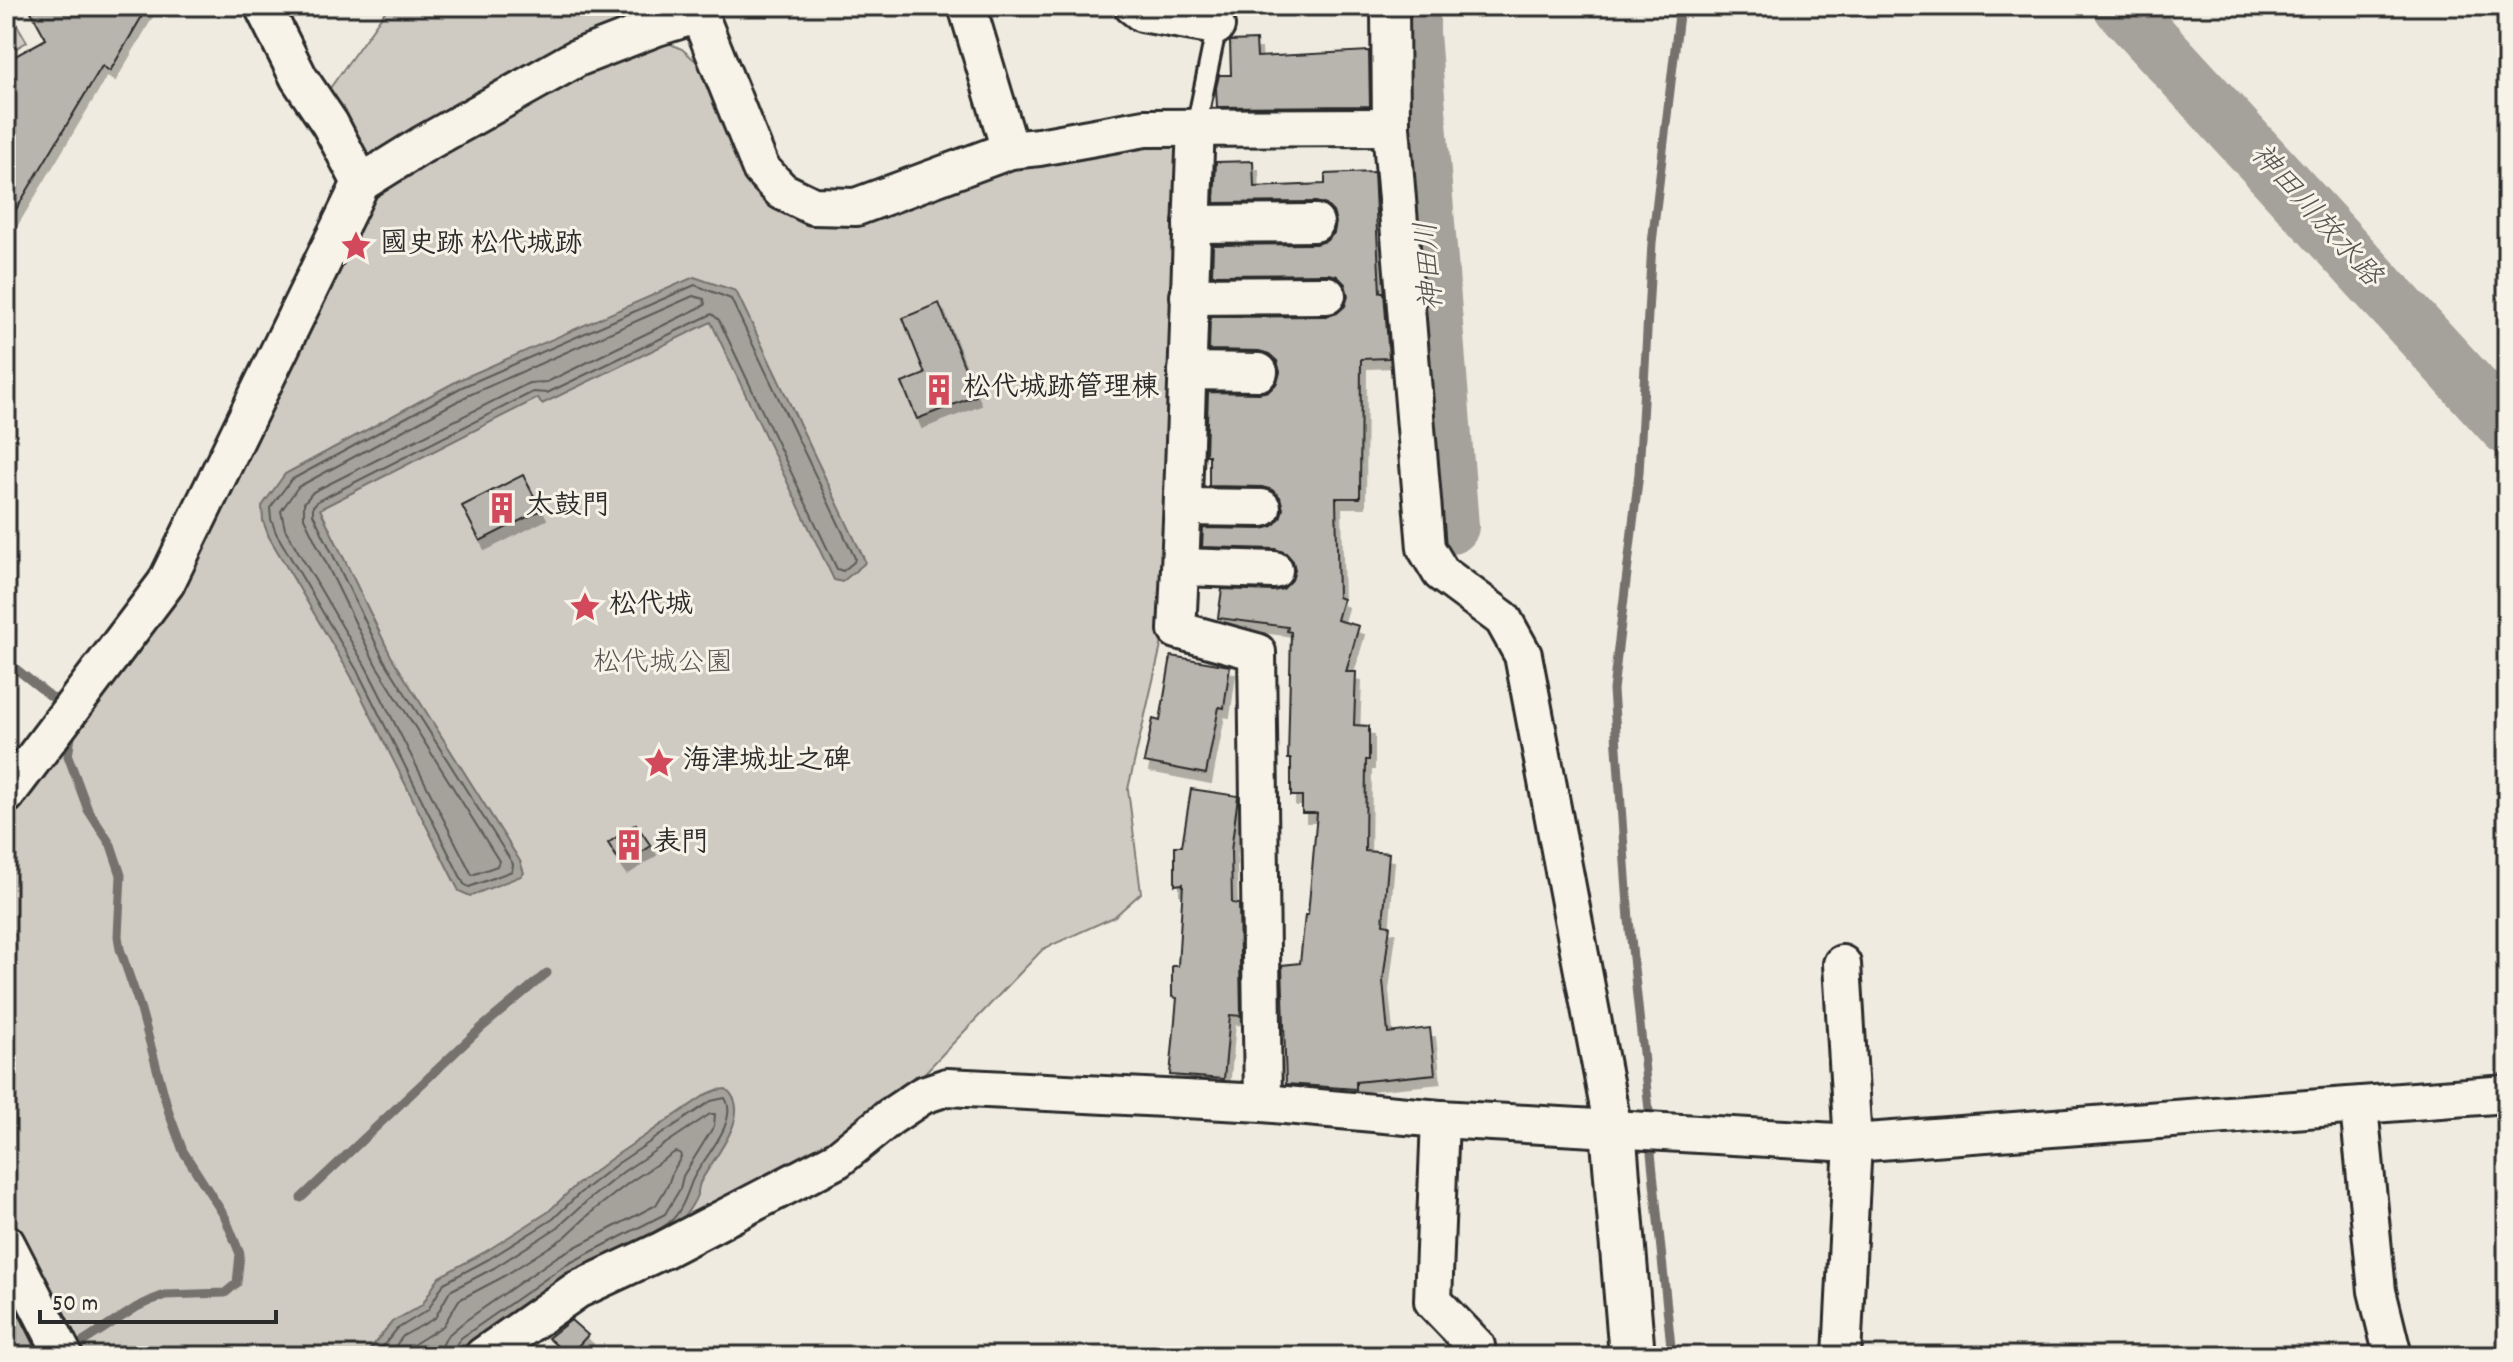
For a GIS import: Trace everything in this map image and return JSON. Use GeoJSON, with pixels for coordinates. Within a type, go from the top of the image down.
{"type":"FeatureCollection","features":[{"type":"Feature","properties":{"kind":"street"},"geometry":{"type":"LineString","coordinates":[[263,6],[299,78],[330,124],[361,183]]}},
{"type":"Feature","properties":{"kind":"street"},"geometry":{"type":"LineString","coordinates":[[967,6],[1010,150]]}},
{"type":"Feature","properties":{"kind":"street"},"geometry":{"type":"LineString","coordinates":[[1133,6],[1142,13],[1218,16]]}},
{"type":"Feature","properties":{"kind":"street"},"geometry":{"type":"LineString","coordinates":[[1390,6],[1391,127],[1426,548],[1441,573],[1503,619],[1523,655],[1613,1129],[1632,1356]]}},
{"type":"Feature","properties":{"kind":"street"},"geometry":{"type":"LineString","coordinates":[[6,795],[166,583],[361,183],[577,58],[703,10],[761,169],[782,191],[813,206],[856,207],[1010,150],[1145,128],[1391,127]]}},
{"type":"Feature","properties":{"kind":"street"},"geometry":{"type":"LineString","coordinates":[[1196,127],[1177,630],[1257,652],[1263,1103]]}},
{"type":"Feature","properties":{"kind":"street"},"geometry":{"type":"LineString","coordinates":[[1192,224],[1315,223]]}},
{"type":"Feature","properties":{"kind":"street"},"geometry":{"type":"LineString","coordinates":[[1189,296],[1327,295]]}},
{"type":"Feature","properties":{"kind":"street"},"geometry":{"type":"LineString","coordinates":[[1187,371],[1259,372]]}},
{"type":"Feature","properties":{"kind":"street"},"geometry":{"type":"LineString","coordinates":[[1184,507],[1262,508]]}},
{"type":"Feature","properties":{"kind":"street"},"geometry":{"type":"LineString","coordinates":[[1181,567],[1274,570]]}},
{"type":"Feature","properties":{"kind":"street"},"geometry":{"type":"LineString","coordinates":[[1842,964],[1853,1143],[1842,1356]]}},
{"type":"Feature","properties":{"kind":"street"},"geometry":{"type":"LineString","coordinates":[[483,1356],[577,1290],[663,1250],[838,1159],[923,1095],[947,1087],[1263,1103],[1440,1119],[1853,1143],[2507,1094]]}},
{"type":"Feature","properties":{"kind":"street"},"geometry":{"type":"LineString","coordinates":[[2359,1107],[2377,1291],[2393,1356]]}},
{"type":"Feature","properties":{"kind":"street"},"geometry":{"type":"LineString","coordinates":[[1440,1119],[1433,1301],[1476,1346],[1477,1356]]}},
{"type":"Feature","properties":{"kind":"street"},"geometry":{"type":"LineString","coordinates":[[6,1243],[64,1356]]}},
{"type":"Feature","properties":{"kind":"lane"},"geometry":{"type":"LineString","coordinates":[[1196,127],[1218,16]]}},
{"type":"Feature","properties":{"kind":"green space"},"geometry":{"type":"Polygon","coordinates":[[[6,6],[27,42],[6,54],[6,6]]]}},
{"type":"Feature","properties":{"kind":"green space"},"geometry":{"type":"Polygon","coordinates":[[[389,6],[672,6],[363,166],[325,95],[389,6]]]}},
{"type":"Feature","properties":{"kind":"green space","name":"松代城公園"},"geometry":{"type":"Polygon","coordinates":[[[659,39],[682,49],[705,69],[786,210],[1031,155],[1183,134],[1163,637],[1128,789],[1141,893],[1114,917],[1043,949],[916,1082],[829,1150],[467,1356],[73,1356],[6,1228],[6,807],[146,626],[369,191],[589,69],[659,39]]]}},
{"type":"Feature","properties":{"kind":"water"},"geometry":{"type":"Polygon","coordinates":[[[694,277],[736,291],[865,561],[842,582],[834,580],[711,322],[542,404],[538,398],[320,509],[391,656],[520,861],[524,873],[521,876],[470,896],[459,891],[351,676],[269,537],[262,506],[285,474],[459,380],[694,277]]]}},
{"type":"Feature","properties":{"kind":"water"},"geometry":{"type":"Polygon","coordinates":[[[726,1089],[734,1099],[734,1123],[700,1183],[698,1194],[677,1227],[467,1356],[364,1356],[392,1322],[422,1305],[439,1277],[548,1212],[612,1158],[707,1094],[726,1089]]]}},
{"type":"Feature","properties":{"kind":"building"},"geometry":{"type":"Polygon","coordinates":[[[28,6],[148,6],[110,71],[102,66],[6,226],[6,61],[46,39],[28,6]]]}},
{"type":"Feature","properties":{"kind":"building"},"geometry":{"type":"Polygon","coordinates":[[[1256,40],[1257,57],[1369,51],[1370,106],[1217,107],[1219,75],[1231,75],[1230,41],[1256,40]]]}},
{"type":"Feature","properties":{"kind":"building"},"geometry":{"type":"Polygon","coordinates":[[[1253,161],[1254,187],[1325,184],[1325,174],[1374,172],[1380,292],[1384,292],[1389,358],[1361,359],[1360,498],[1336,498],[1338,597],[1343,599],[1337,620],[1359,626],[1346,672],[1356,672],[1354,725],[1369,726],[1365,851],[1389,853],[1383,924],[1390,925],[1383,981],[1388,1033],[1430,1028],[1435,1074],[1356,1082],[1356,1089],[1286,1084],[1282,965],[1300,963],[1305,915],[1308,915],[1317,813],[1302,813],[1302,796],[1291,796],[1291,759],[1288,759],[1291,632],[1287,631],[1288,627],[1218,618],[1222,589],[1283,589],[1292,580],[1295,570],[1293,561],[1286,553],[1275,549],[1202,547],[1203,528],[1262,529],[1273,526],[1283,509],[1280,497],[1272,490],[1209,486],[1209,455],[1206,455],[1208,392],[1269,391],[1277,383],[1280,372],[1277,361],[1269,354],[1209,350],[1210,317],[1328,316],[1345,306],[1348,296],[1345,284],[1337,276],[1328,274],[1212,275],[1213,245],[1315,244],[1326,241],[1334,233],[1336,222],[1333,212],[1326,205],[1316,202],[1214,203],[1216,162],[1253,161]]]}},
{"type":"Feature","properties":{"kind":"building"},"geometry":{"type":"Polygon","coordinates":[[[939,303],[976,396],[917,419],[902,383],[925,374],[903,318],[939,303]]]}},
{"type":"Feature","properties":{"kind":"building","name":"太鼓門"},"geometry":{"type":"Polygon","coordinates":[[[523,475],[541,510],[480,541],[462,506],[523,475]]]}},
{"type":"Feature","properties":{"kind":"building"},"geometry":{"type":"Polygon","coordinates":[[[1171,656],[1230,666],[1224,708],[1219,707],[1206,774],[1144,762],[1153,719],[1160,721],[1171,656]]]}},
{"type":"Feature","properties":{"kind":"building"},"geometry":{"type":"Polygon","coordinates":[[[1191,789],[1238,796],[1231,851],[1232,903],[1239,904],[1241,1016],[1230,1015],[1224,1079],[1170,1075],[1177,998],[1172,997],[1172,966],[1178,966],[1183,884],[1175,885],[1175,846],[1182,846],[1191,789]]]}},
{"type":"Feature","properties":{"kind":"building","name":"表門"},"geometry":{"type":"Polygon","coordinates":[[[636,824],[651,846],[622,865],[608,843],[636,824]]]}},
{"type":"Feature","properties":{"kind":"building"},"geometry":{"type":"Polygon","coordinates":[[[6,1289],[8,1292],[40,1356],[6,1356],[6,1289]]]}},
{"type":"Feature","properties":{"kind":"building"},"geometry":{"type":"Polygon","coordinates":[[[571,1320],[588,1335],[569,1356],[548,1338],[571,1320]]]}},
{"type":"Feature","properties":{"kind":"waterway","name":"神田川"},"geometry":{"type":"LineString","coordinates":[[1412,6],[1451,526]]}},
{"type":"Feature","properties":{"kind":"waterway"},"geometry":{"type":"LineString","coordinates":[[1649,1110],[1629,920],[1613,690],[1639,473],[1652,243],[1680,6]]}},
{"type":"Feature","properties":{"kind":"waterway","name":"神田川放水路"},"geometry":{"type":"LineString","coordinates":[[2121,6],[2507,427]]}},
{"type":"Feature","properties":{"kind":"waterway"},"geometry":{"type":"LineString","coordinates":[[6,661],[63,706]]}},
{"type":"Feature","properties":{"kind":"waterway"},"geometry":{"type":"LineString","coordinates":[[69,727],[68,756],[88,810],[111,845],[121,875],[120,949],[141,1010],[169,1113],[183,1151],[225,1217],[240,1254],[237,1283],[225,1293],[165,1295],[137,1307],[69,1351]]}},
{"type":"Feature","properties":{"kind":"waterway"},"geometry":{"type":"LineString","coordinates":[[301,1198],[481,1028],[547,973]]}},
{"type":"Feature","properties":{"kind":"waterway"},"geometry":{"type":"LineString","coordinates":[[1651,1153],[1672,1356]]}},
{"type":"Feature","properties":{"kind":"place","name":"國史跡 松代城跡"},"geometry":{"type":"Point","coordinates":[356,246]}},
{"type":"Feature","properties":{"kind":"place","name":"松代城跡管理棟"},"geometry":{"type":"Point","coordinates":[939,390]}},
{"type":"Feature","properties":{"kind":"place","name":"太鼓門"},"geometry":{"type":"Point","coordinates":[502,508]}},
{"type":"Feature","properties":{"kind":"place","name":"松代城"},"geometry":{"type":"Point","coordinates":[585,607]}},
{"type":"Feature","properties":{"kind":"place","name":"海津城址之碑"},"geometry":{"type":"Point","coordinates":[659,763]}},
{"type":"Feature","properties":{"kind":"place","name":"表門"},"geometry":{"type":"Point","coordinates":[629,845]}}]}
